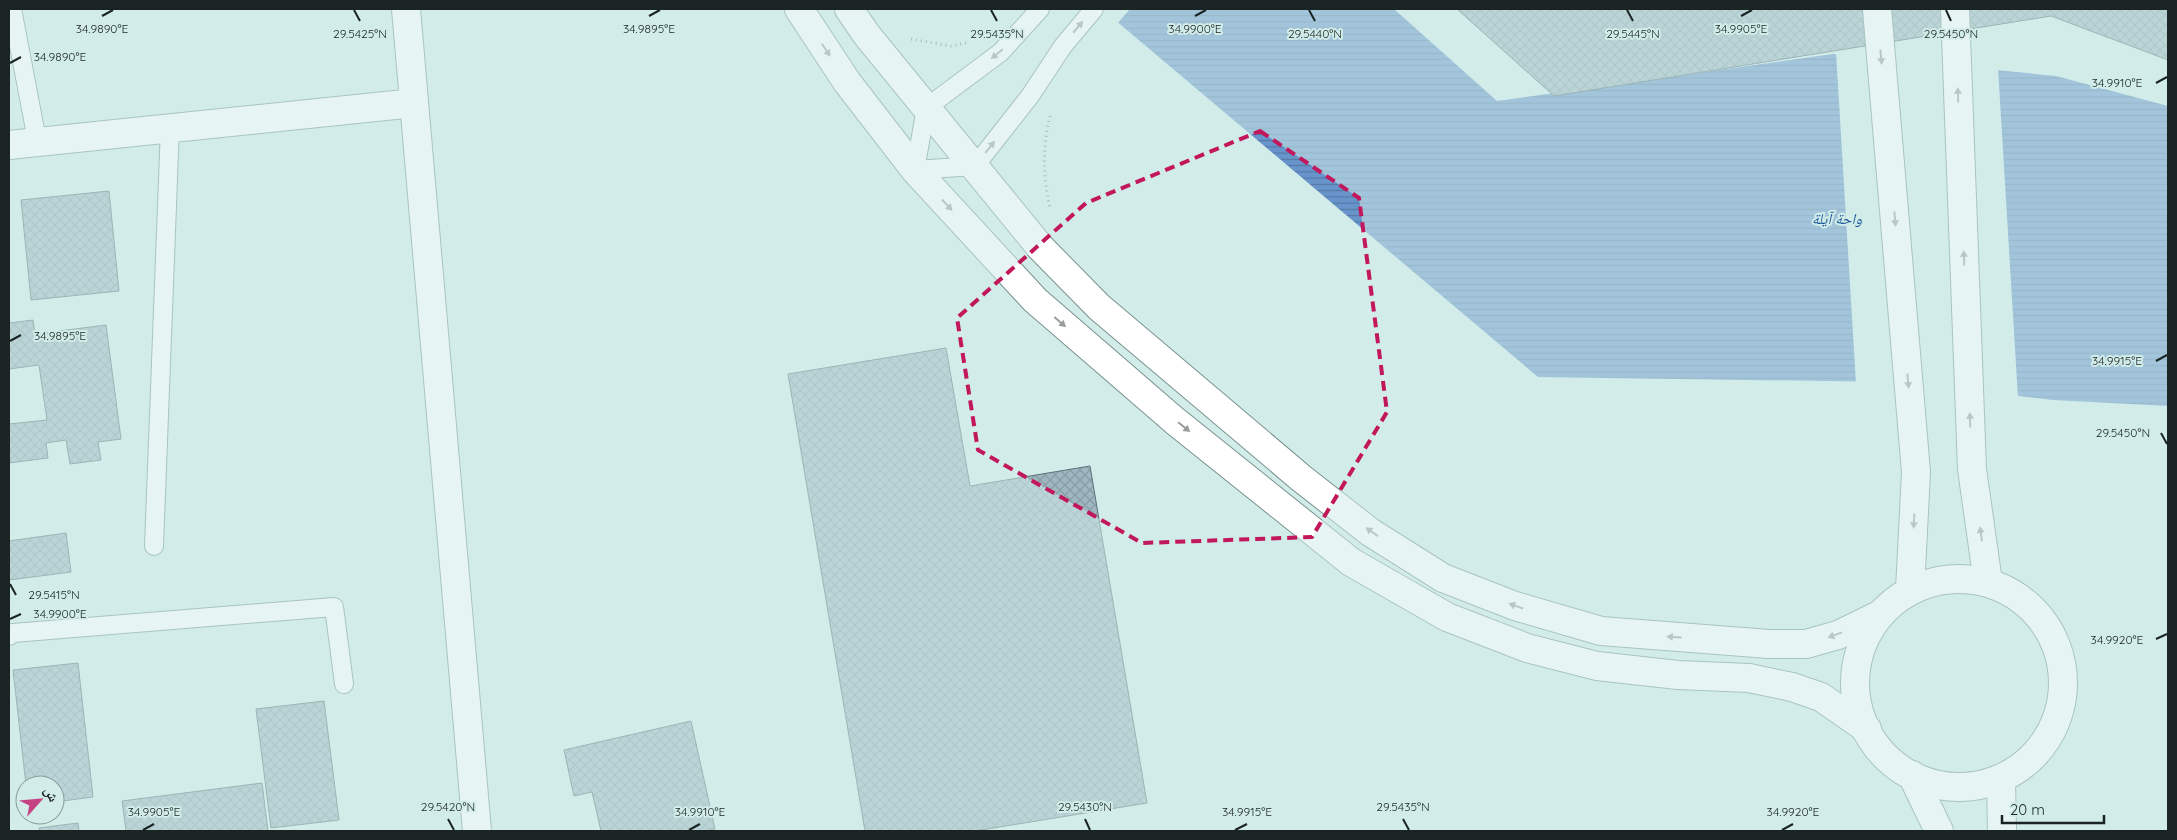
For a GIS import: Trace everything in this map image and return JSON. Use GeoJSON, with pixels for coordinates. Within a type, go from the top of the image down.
{"type":"FeatureCollection","features":[{"type":"Feature","properties":{"kind":"street"},"geometry":{"type":"LineString","coordinates":[[406,9],[477,831]]}},
{"type":"Feature","properties":{"kind":"street"},"geometry":{"type":"LineString","coordinates":[[799,9],[847,82],[915,170],[1036,300],[1175,421],[1351,562],[1447,617],[1527,648],[1597,666],[1678,675],[1749,678],[1792,687],[1821,697],[1867,729]]}},
{"type":"Feature","properties":{"kind":"street"},"geometry":{"type":"LineString","coordinates":[[848,9],[866,34],[1040,247],[1099,307],[1300,478],[1370,532],[1443,578],[1515,606],[1601,632],[1768,644],[1806,644],[1838,635],[1879,616]]}},
{"type":"Feature","properties":{"kind":"street"},"geometry":{"type":"LineString","coordinates":[[1877,9],[1916,472],[1910,590]]}},
{"type":"Feature","properties":{"kind":"street"},"geometry":{"type":"LineString","coordinates":[[1955,9],[1972,469],[1988,582]]}},
{"type":"Feature","properties":{"kind":"street"},"geometry":{"type":"LineString","coordinates":[[9,145],[37,140],[414,103]]}},
{"type":"Feature","properties":{"kind":"street"},"geometry":{"type":"LineString","coordinates":[[1953,579],[1988,582],[2021,598],[2046,625],[2061,658],[2063,694],[2053,730],[2031,759],[2001,779],[1971,787],[1940,785],[1912,775],[1883,753],[1867,729],[1857,701],[1856,670],[1864,641],[1879,616],[1894,601],[1910,590],[1936,581],[1953,579]]}},
{"type":"Feature","properties":{"kind":"street"},"geometry":{"type":"LineString","coordinates":[[1912,775],[1939,831]]}},
{"type":"Feature","properties":{"kind":"street"},"geometry":{"type":"LineString","coordinates":[[2001,779],[2002,831]]}},
{"type":"Feature","properties":{"kind":"lane"},"geometry":{"type":"LineString","coordinates":[[12,9],[37,140]]}},
{"type":"Feature","properties":{"kind":"lane"},"geometry":{"type":"LineString","coordinates":[[1035,14],[1001,52],[926,108],[915,170],[975,166],[1030,96],[1063,46],[1094,9]]}},
{"type":"Feature","properties":{"kind":"lane"},"geometry":{"type":"LineString","coordinates":[[154,546],[170,127]]}},
{"type":"Feature","properties":{"kind":"lane"},"geometry":{"type":"LineString","coordinates":[[9,636],[13,633],[334,607],[344,684]]}},
{"type":"Feature","properties":{"kind":"path"},"geometry":{"type":"LineString","coordinates":[[906,37],[925,43],[951,46],[974,42]]}},
{"type":"Feature","properties":{"kind":"path"},"geometry":{"type":"LineString","coordinates":[[1052,108],[1044,149],[1044,177],[1054,215]]}},
{"type":"Feature","properties":{"kind":"highlighted area"},"geometry":{"type":"Polygon","coordinates":[[[1260,131],[1359,198],[1387,412],[1312,537],[1142,543],[978,450],[957,318],[1086,203],[1260,131]]]}},
{"type":"Feature","properties":{"kind":"water","name":"واحة آيلة"},"geometry":{"type":"Polygon","coordinates":[[[1102,9],[1394,9],[1497,101],[1833,54],[2056,76],[2168,106],[2168,406],[2053,400],[1895,382],[1538,377],[1102,9]]]}},
{"type":"Feature","properties":{"kind":"pier"},"geometry":{"type":"Polygon","coordinates":[[[1100,9],[1130,9],[1117,24],[1100,9]]]}},
{"type":"Feature","properties":{"kind":"pier"},"geometry":{"type":"Polygon","coordinates":[[[1836,52],[1998,68],[2018,398],[1895,385],[1856,384],[1836,52]]]}},
{"type":"Feature","properties":{"kind":"building"},"geometry":{"type":"Polygon","coordinates":[[[1457,9],[2168,9],[2168,60],[2051,16],[1554,96],[1457,9]]]}},
{"type":"Feature","properties":{"kind":"building"},"geometry":{"type":"Polygon","coordinates":[[[109,191],[119,291],[31,300],[21,200],[109,191]]]}},
{"type":"Feature","properties":{"kind":"building"},"geometry":{"type":"Polygon","coordinates":[[[33,320],[35,334],[106,325],[121,439],[98,442],[101,460],[70,464],[66,440],[46,443],[48,458],[9,463],[9,424],[47,420],[39,365],[9,369],[9,323],[33,320]]]}},
{"type":"Feature","properties":{"kind":"building"},"geometry":{"type":"Polygon","coordinates":[[[946,348],[970,486],[1090,466],[1147,803],[975,831],[865,831],[788,374],[946,348]]]}},
{"type":"Feature","properties":{"kind":"building"},"geometry":{"type":"Polygon","coordinates":[[[66,533],[71,572],[9,580],[9,541],[66,533]]]}},
{"type":"Feature","properties":{"kind":"building"},"geometry":{"type":"Polygon","coordinates":[[[78,663],[93,797],[65,801],[65,775],[25,775],[13,670],[78,663]]]}},
{"type":"Feature","properties":{"kind":"building"},"geometry":{"type":"Polygon","coordinates":[[[324,701],[339,820],[271,828],[256,709],[324,701]]]}},
{"type":"Feature","properties":{"kind":"building"},"geometry":{"type":"Polygon","coordinates":[[[691,721],[715,829],[706,831],[601,831],[592,792],[574,796],[564,750],[691,721]]]}},
{"type":"Feature","properties":{"kind":"building"},"geometry":{"type":"Polygon","coordinates":[[[262,783],[268,831],[126,831],[122,801],[262,783]]]}},
{"type":"Feature","properties":{"kind":"building"},"geometry":{"type":"Polygon","coordinates":[[[78,823],[79,831],[40,831],[39,828],[65,825],[78,823]]]}}]}
